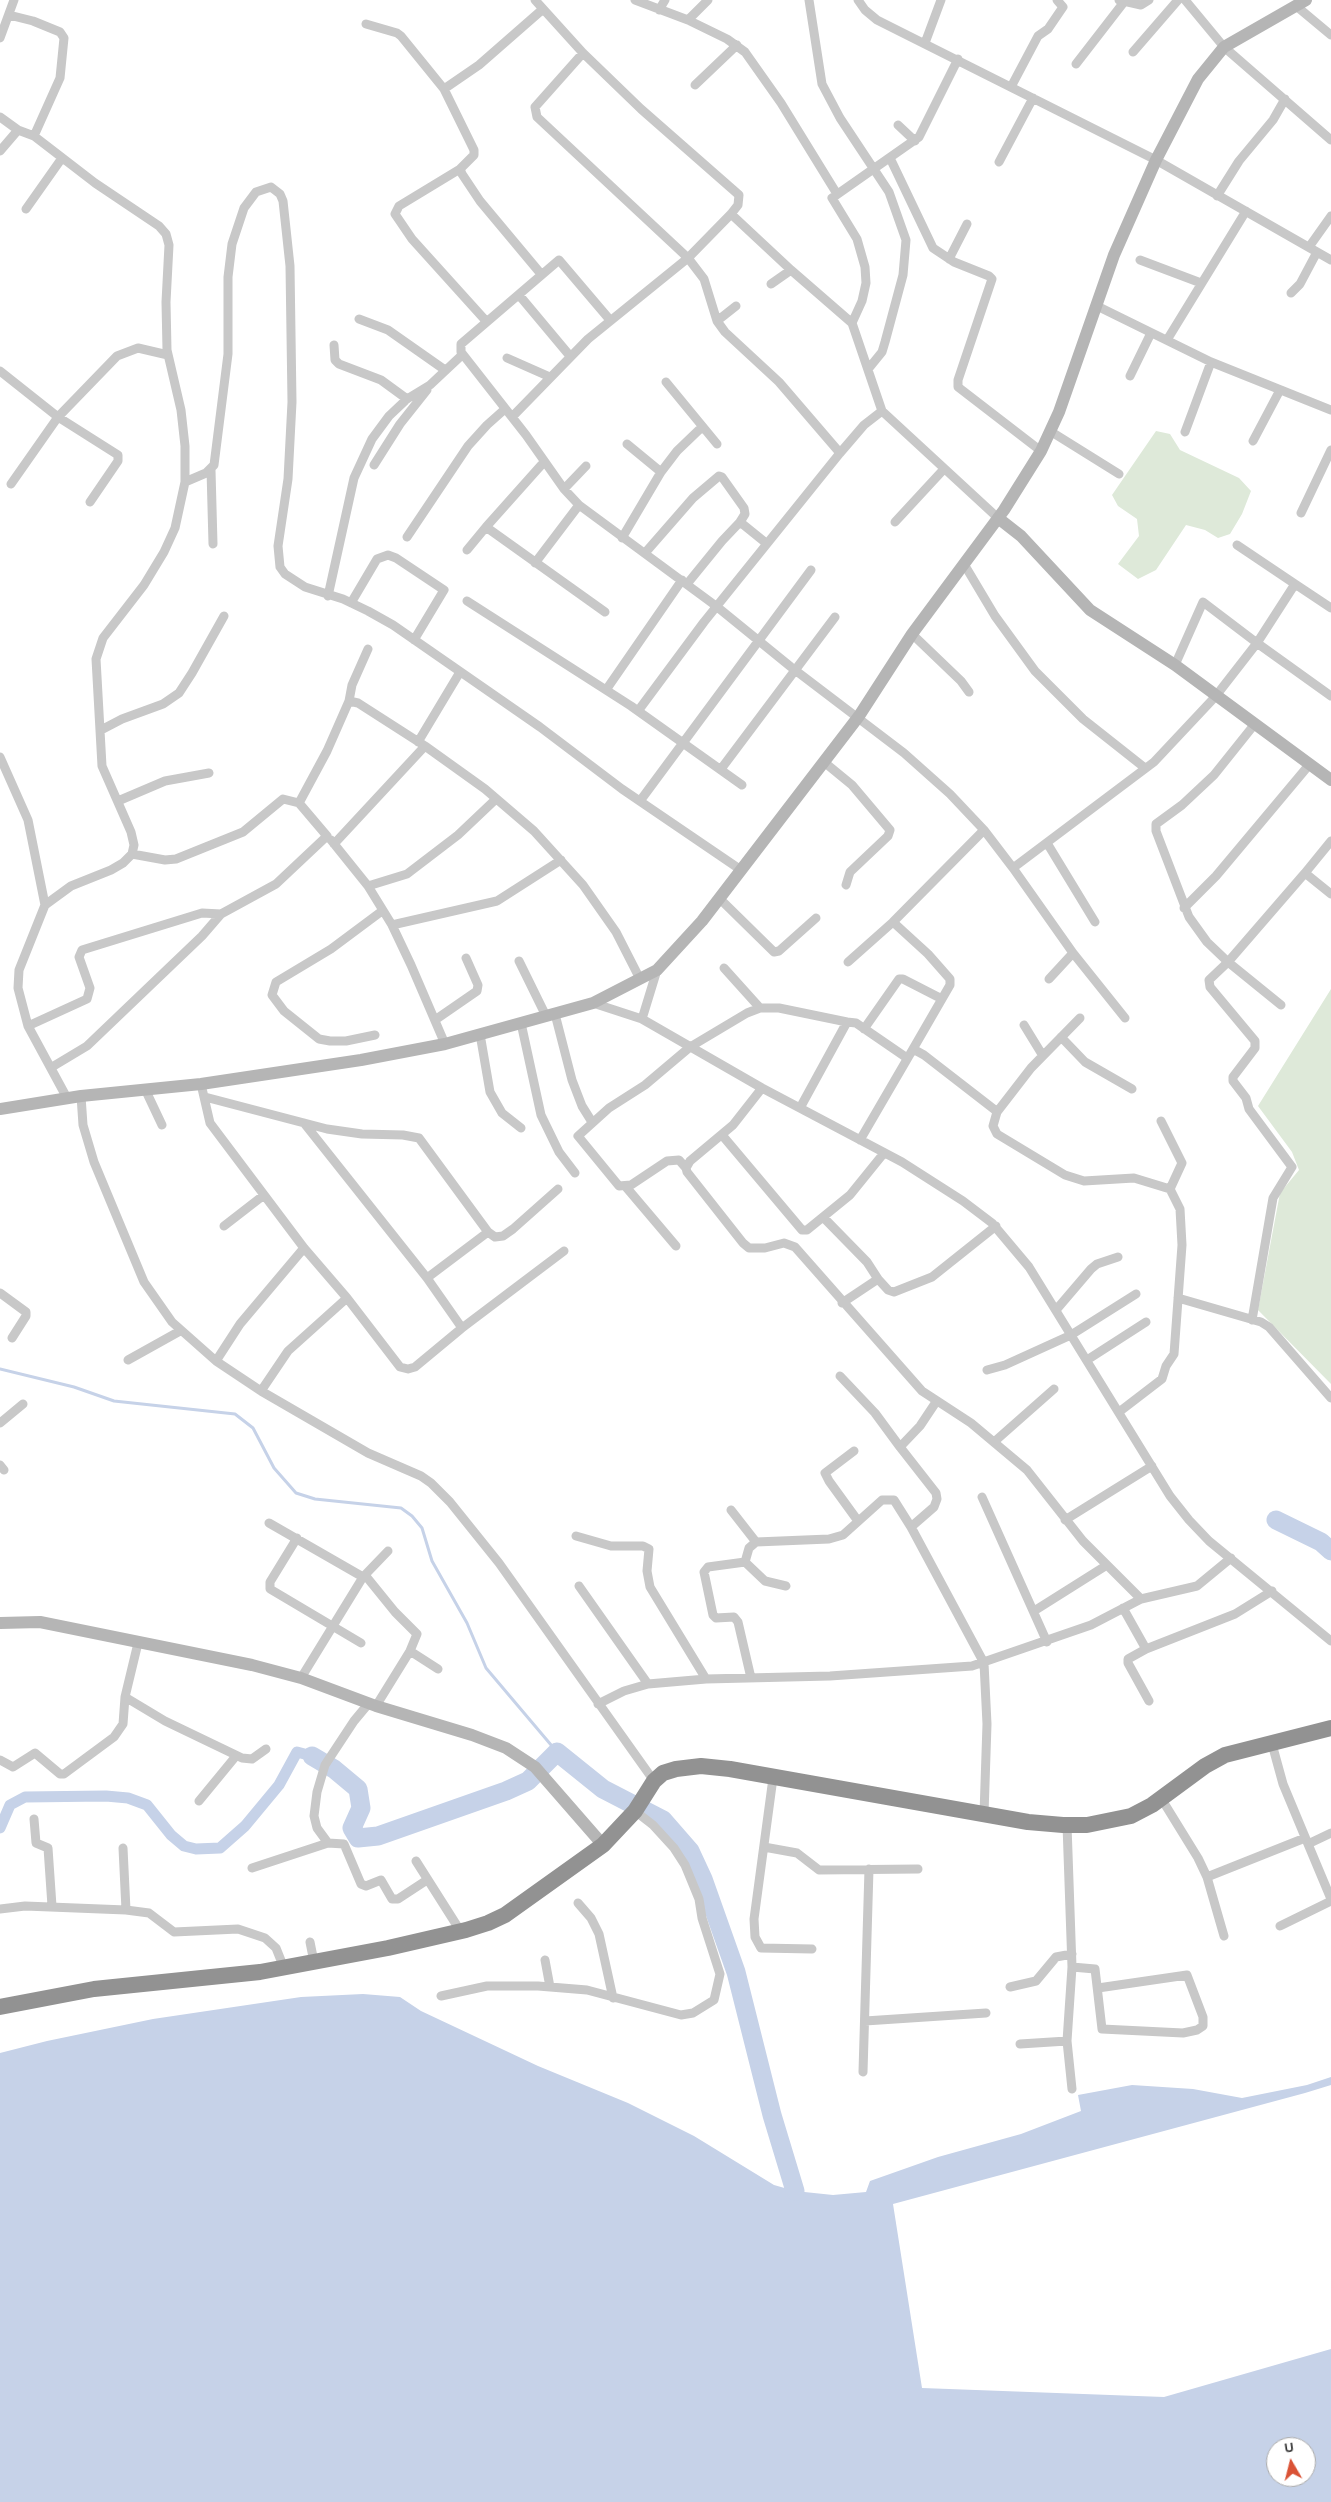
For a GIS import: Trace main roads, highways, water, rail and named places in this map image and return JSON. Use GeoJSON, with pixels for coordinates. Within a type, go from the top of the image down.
{"type":"FeatureCollection","features":[{"type":"Feature","properties":{"kind":"highway"},"geometry":{"type":"LineString","coordinates":[[0,2007],[94,1989],[284,1968],[461,1932],[505,1915],[604,1845],[639,1805],[654,1781],[662,1773],[701,1766],[730,1769],[1028,1822],[1066,1825],[1107,1822],[1131,1816],[1161,1798],[1212,1762],[1226,1755],[1331,1728]]}},
{"type":"Feature","properties":{"kind":"water"},"geometry":{"type":"Polygon","coordinates":[[[363,1994],[400,1997],[421,2011],[538,2066],[628,2103],[694,2136],[774,2185],[795,2191],[833,2195],[866,2192],[870,2181],[938,2157],[1021,2134],[1081,2111],[1078,2095],[1132,2085],[1193,2089],[1242,2098],[1307,2085],[1331,2077],[1331,2085],[1305,2093],[893,2204],[922,2388],[1164,2397],[1331,2349],[1331,2502],[0,2502],[0,2053],[47,2041],[153,2019],[301,1997],[363,1994]]]}},
{"type":"Feature","properties":{"kind":"waterway"},"geometry":{"type":"LineString","coordinates":[[0,1369],[74,1387],[114,1401],[235,1414],[253,1428],[274,1468],[296,1493],[315,1499],[401,1508],[412,1516],[422,1528],[432,1561],[467,1623],[486,1668],[557,1752]]}},
{"type":"Feature","properties":{"kind":"waterway"},"geometry":{"type":"LineString","coordinates":[[1276,1520],[1321,1542],[1331,1551]]}},
{"type":"Feature","properties":{"kind":"waterway"},"geometry":{"type":"LineString","coordinates":[[0,1828],[10,1805],[25,1797],[106,1796],[128,1798],[147,1805],[171,1835],[184,1846],[196,1849],[220,1848],[245,1826],[279,1785],[297,1752],[312,1756]]}},
{"type":"Feature","properties":{"kind":"waterway"},"geometry":{"type":"LineString","coordinates":[[312,1756],[334,1769],[358,1789],[361,1808],[352,1828],[358,1838],[378,1836],[506,1791],[528,1781],[557,1752],[603,1789],[663,1820],[690,1851],[703,1879],[736,1972],[772,2115],[795,2191]]}}]}
